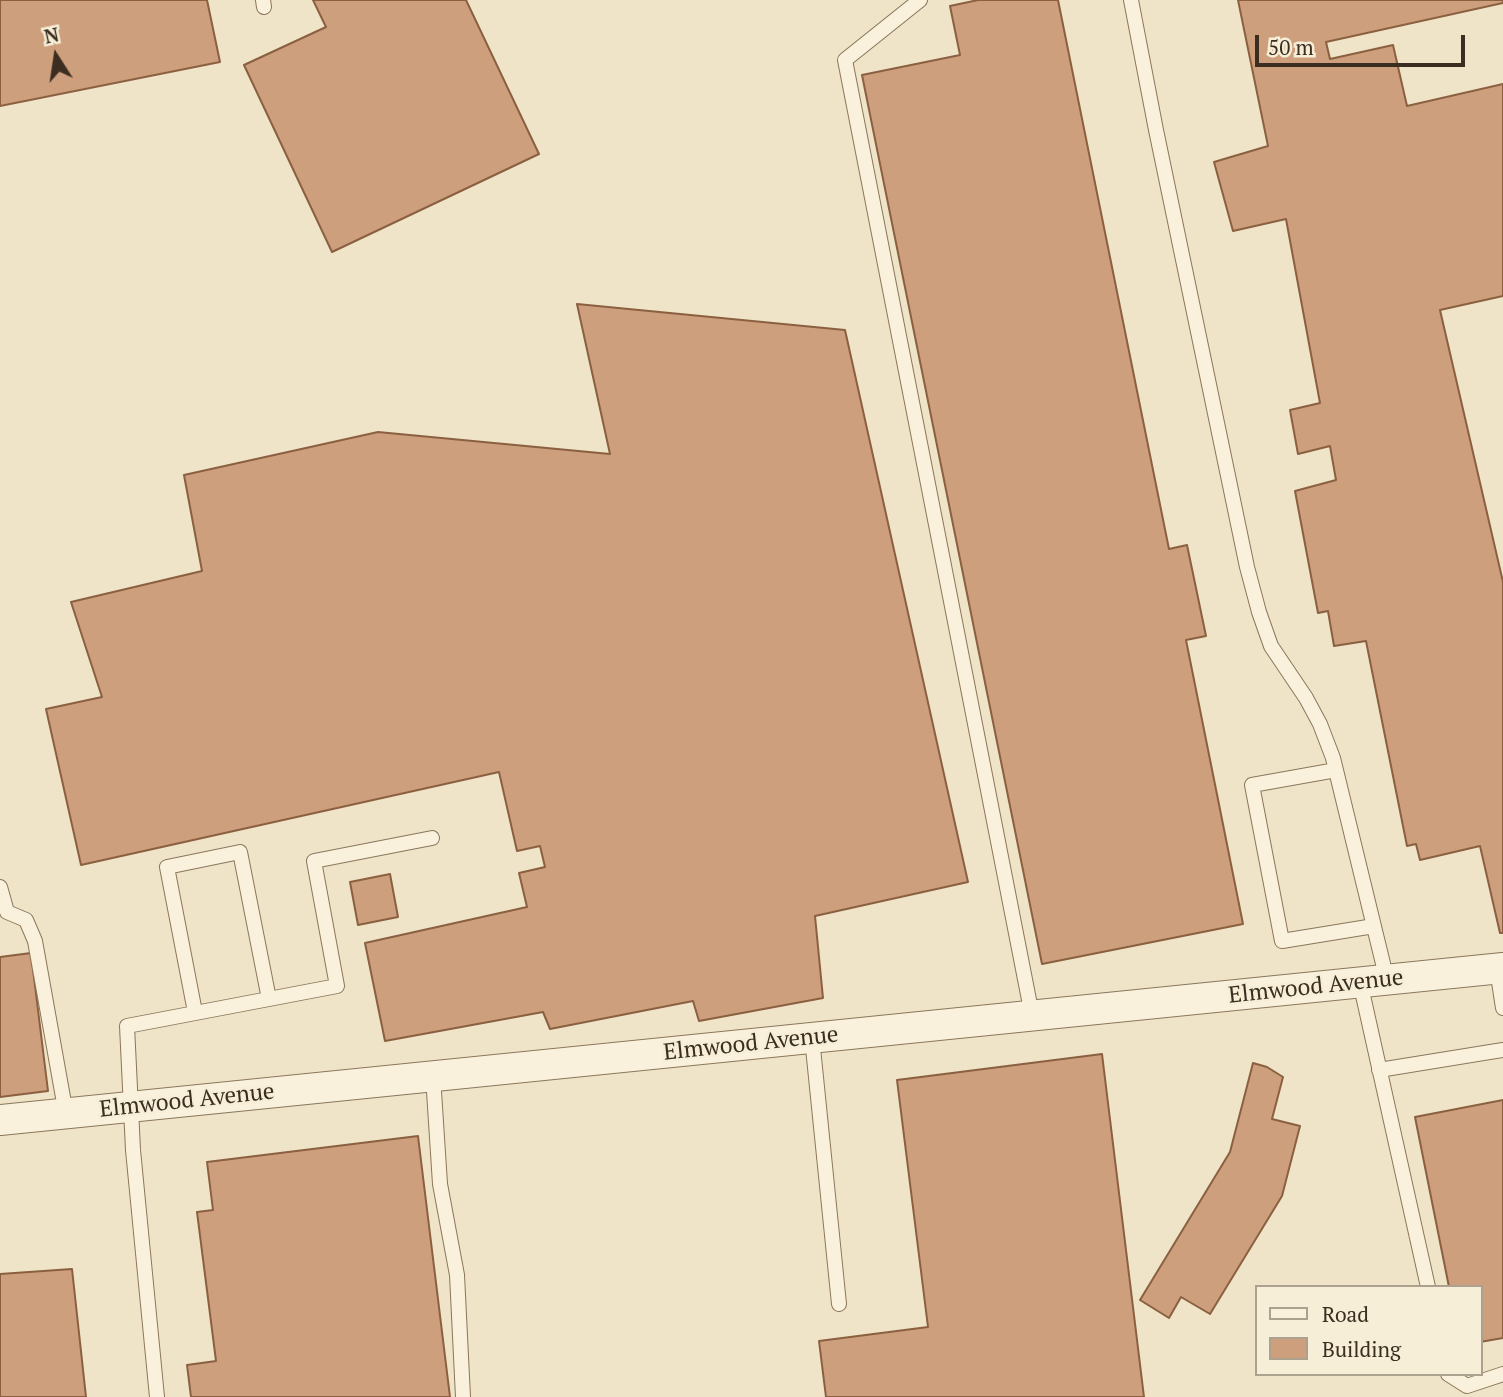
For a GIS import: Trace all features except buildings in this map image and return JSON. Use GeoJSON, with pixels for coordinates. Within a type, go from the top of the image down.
{"type":"FeatureCollection","features":[{"type":"Feature","properties":{"kind":"street","name":"Elmwood Avenue"},"geometry":{"type":"LineString","coordinates":[[0,1120],[1500,969]]}},
{"type":"Feature","properties":{"kind":"lane"},"geometry":{"type":"LineString","coordinates":[[920,0],[845,60],[1032,1015]]}},
{"type":"Feature","properties":{"kind":"lane"},"geometry":{"type":"LineString","coordinates":[[1131,0],[1253,590],[1271,646],[1320,724],[1336,771],[1374,926],[1373,981],[1379,1070],[1428,1285]]}},
{"type":"Feature","properties":{"kind":"lane"},"geometry":{"type":"LineString","coordinates":[[1336,771],[1252,785],[1282,941],[1374,926]]}},
{"type":"Feature","properties":{"kind":"lane"},"geometry":{"type":"LineString","coordinates":[[158,1397],[139,1229],[129,1107],[127,1026],[337,986],[314,861],[432,838]]}},
{"type":"Feature","properties":{"kind":"lane"},"geometry":{"type":"LineString","coordinates":[[195,1012],[167,867],[240,852],[269,999]]}},
{"type":"Feature","properties":{"kind":"lane"},"geometry":{"type":"LineString","coordinates":[[0,887],[7,912],[26,920],[35,941],[66,1114]]}},
{"type":"Feature","properties":{"kind":"lane"},"geometry":{"type":"LineString","coordinates":[[1500,969],[1503,1009]]}},
{"type":"Feature","properties":{"kind":"lane"},"geometry":{"type":"LineString","coordinates":[[812,1038],[839,1304]]}},
{"type":"Feature","properties":{"kind":"lane"},"geometry":{"type":"LineString","coordinates":[[1379,1070],[1503,1050]]}},
{"type":"Feature","properties":{"kind":"lane"},"geometry":{"type":"LineString","coordinates":[[433,1076],[440,1184],[457,1275],[463,1397]]}},
{"type":"Feature","properties":{"kind":"lane"},"geometry":{"type":"LineString","coordinates":[[1451,1376],[1467,1385],[1503,1374]]}}]}
